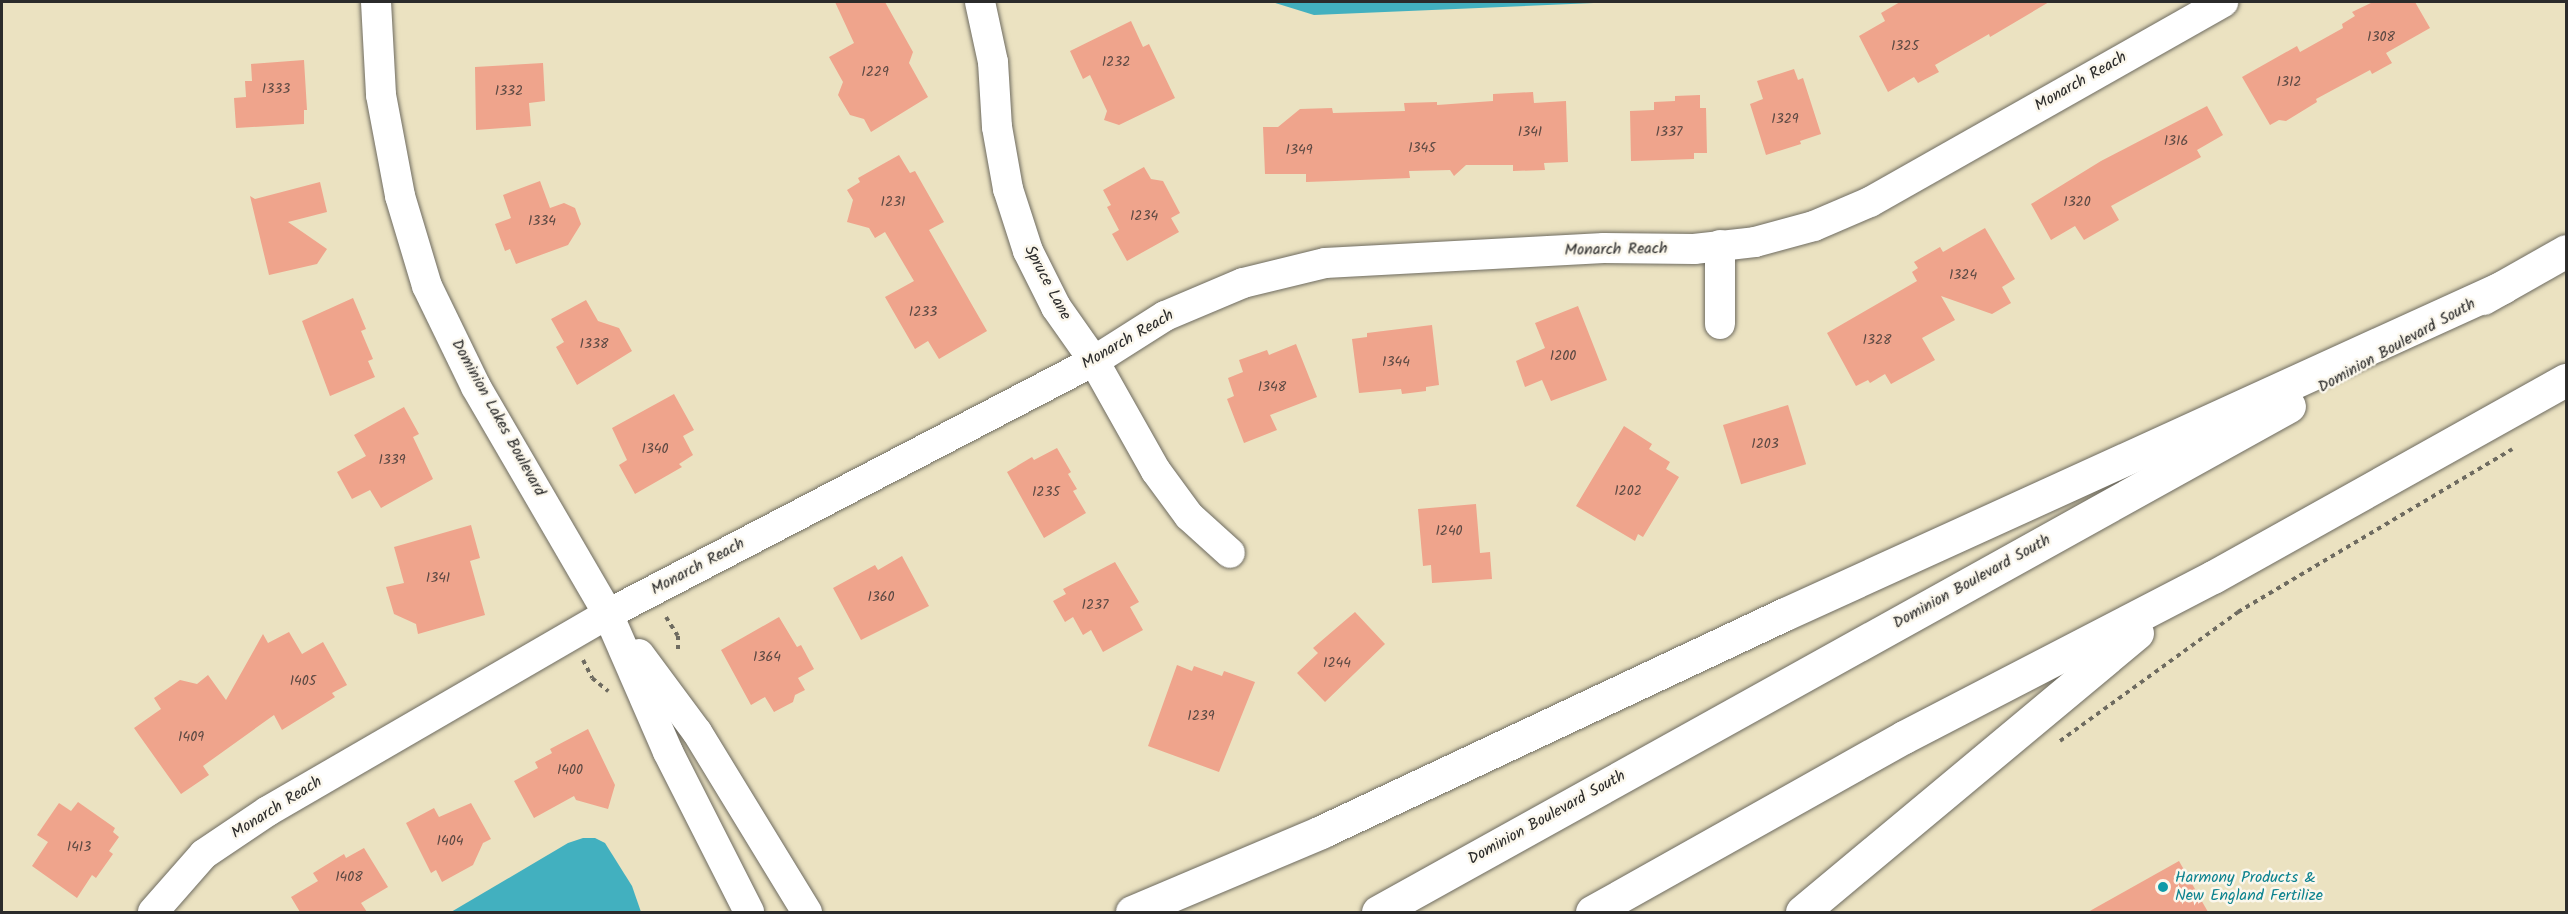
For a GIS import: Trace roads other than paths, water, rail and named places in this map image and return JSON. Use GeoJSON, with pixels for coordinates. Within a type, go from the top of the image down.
{"type":"FeatureCollection","features":[{"type":"Feature","properties":{"kind":"highway","name":"Dominion Boulevard South"},"geometry":{"type":"LineString","coordinates":[[1378,912],[2566,251]]}},
{"type":"Feature","properties":{"kind":"highway"},"geometry":{"type":"LineString","coordinates":[[1132,912],[1321,832],[1785,614],[2503,287]]}},
{"type":"Feature","properties":{"kind":"highway"},"geometry":{"type":"LineString","coordinates":[[1592,912],[1904,737],[2201,583],[2566,380]]}},
{"type":"Feature","properties":{"kind":"highway"},"geometry":{"type":"LineString","coordinates":[[1802,912],[2201,583]]}},
{"type":"Feature","properties":{"kind":"street","name":"Dominion Lakes Boulevard"},"geometry":{"type":"LineString","coordinates":[[376,2],[381,95],[400,196],[427,286],[476,387],[608,614],[668,752],[749,912]]}},
{"type":"Feature","properties":{"kind":"street","name":"Spruce Lane"},"geometry":{"type":"LineString","coordinates":[[980,2],[993,62],[997,127],[1008,189],[1028,251],[1052,298],[1094,361],[1156,471],[1189,516],[1230,552]]}},
{"type":"Feature","properties":{"kind":"street","name":"Monarch Reach"},"geometry":{"type":"LineString","coordinates":[[153,912],[204,854],[268,811],[608,614],[1094,361],[1165,316],[1234,287],[1325,263],[1604,248],[1694,249],[1755,242],[1814,226],[1870,202],[2223,2]]}},
{"type":"Feature","properties":{"kind":"street"},"geometry":{"type":"LineString","coordinates":[[1720,245],[1720,324]]}},
{"type":"Feature","properties":{"kind":"street","name":"Dominion Lakes Boulevard"},"geometry":{"type":"LineString","coordinates":[[608,614],[697,732],[807,912]]}},
{"type":"Feature","properties":{"kind":"water"},"geometry":{"type":"Polygon","coordinates":[[[1272,2],[1617,2],[1314,15],[1272,2]]]}},
{"type":"Feature","properties":{"kind":"water"},"geometry":{"type":"Polygon","coordinates":[[[583,838],[595,838],[605,843],[632,886],[641,912],[451,912],[568,843],[583,838]]]}},
{"type":"Feature","properties":{"kind":"place","name":"Harmony Products & New England Fertilize"},"geometry":{"type":"Point","coordinates":[2163,887]}}]}
